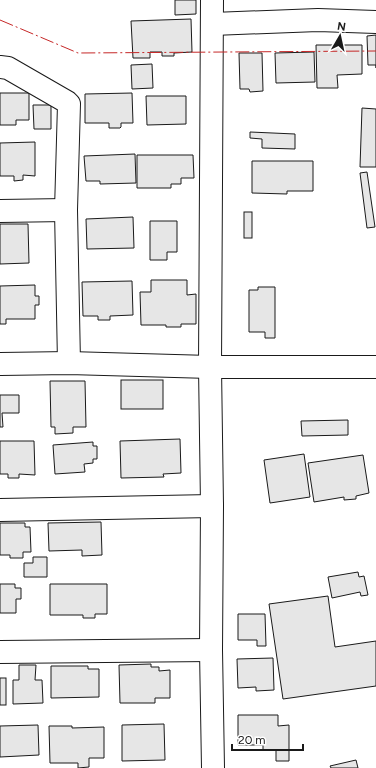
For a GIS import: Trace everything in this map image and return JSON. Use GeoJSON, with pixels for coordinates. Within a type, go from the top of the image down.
{"type":"FeatureCollection","features":[{"type":"Feature","properties":{"kind":"street"},"geometry":{"type":"LineString","coordinates":[[212,0],[210,367],[213,768]]}},
{"type":"Feature","properties":{"kind":"street"},"geometry":{"type":"LineString","coordinates":[[213,24],[318,20],[376,22]]}},
{"type":"Feature","properties":{"kind":"street"},"geometry":{"type":"LineString","coordinates":[[0,67],[8,68],[69,104],[66,210],[69,363]]}},
{"type":"Feature","properties":{"kind":"street"},"geometry":{"type":"LineString","coordinates":[[0,211],[66,210]]}},
{"type":"Feature","properties":{"kind":"street"},"geometry":{"type":"LineString","coordinates":[[0,364],[69,363],[376,372]]}},
{"type":"Feature","properties":{"kind":"street"},"geometry":{"type":"LineString","coordinates":[[0,510],[212,506]]}},
{"type":"Feature","properties":{"kind":"street"},"geometry":{"type":"LineString","coordinates":[[0,652],[211,650]]}},
{"type":"Feature","properties":{"kind":"building"},"geometry":{"type":"Polygon","coordinates":[[[175,0],[196,0],[196,14],[175,15],[175,0]]]}},
{"type":"Feature","properties":{"kind":"building"},"geometry":{"type":"Polygon","coordinates":[[[191,19],[192,52],[174,53],[174,56],[162,56],[162,52],[150,52],[150,58],[133,58],[131,21],[191,19]]]}},
{"type":"Feature","properties":{"kind":"building"},"geometry":{"type":"Polygon","coordinates":[[[376,35],[376,65],[368,65],[367,36],[376,35]]]}},
{"type":"Feature","properties":{"kind":"building"},"geometry":{"type":"Polygon","coordinates":[[[316,45],[362,45],[362,74],[337,75],[338,88],[317,88],[316,45]]]}},
{"type":"Feature","properties":{"kind":"building"},"geometry":{"type":"Polygon","coordinates":[[[314,52],[315,82],[276,83],[275,53],[314,52]]]}},
{"type":"Feature","properties":{"kind":"building"},"geometry":{"type":"Polygon","coordinates":[[[239,53],[262,53],[263,91],[250,92],[249,89],[240,89],[239,53]]]}},
{"type":"Feature","properties":{"kind":"building"},"geometry":{"type":"Polygon","coordinates":[[[152,64],[153,88],[132,89],[131,65],[152,64]]]}},
{"type":"Feature","properties":{"kind":"building"},"geometry":{"type":"Polygon","coordinates":[[[0,93],[29,93],[29,120],[16,120],[16,125],[0,125],[0,93]]]}},
{"type":"Feature","properties":{"kind":"building"},"geometry":{"type":"Polygon","coordinates":[[[132,93],[133,123],[121,123],[120,128],[109,128],[109,123],[85,123],[85,94],[132,93]]]}},
{"type":"Feature","properties":{"kind":"building"},"geometry":{"type":"Polygon","coordinates":[[[146,96],[186,96],[186,124],[147,125],[146,96]]]}},
{"type":"Feature","properties":{"kind":"building"},"geometry":{"type":"Polygon","coordinates":[[[33,105],[51,105],[51,129],[34,129],[33,105]]]}},
{"type":"Feature","properties":{"kind":"building"},"geometry":{"type":"Polygon","coordinates":[[[362,108],[376,109],[376,167],[360,167],[362,108]]]}},
{"type":"Feature","properties":{"kind":"building"},"geometry":{"type":"Polygon","coordinates":[[[250,132],[295,134],[295,149],[262,148],[262,139],[250,138],[250,132]]]}},
{"type":"Feature","properties":{"kind":"building"},"geometry":{"type":"Polygon","coordinates":[[[35,142],[35,176],[23,175],[23,180],[14,181],[14,176],[0,176],[0,143],[35,142]]]}},
{"type":"Feature","properties":{"kind":"building"},"geometry":{"type":"Polygon","coordinates":[[[135,154],[136,183],[100,184],[100,181],[86,181],[84,156],[135,154]]]}},
{"type":"Feature","properties":{"kind":"building"},"geometry":{"type":"Polygon","coordinates":[[[137,155],[193,155],[194,178],[181,178],[181,184],[171,184],[171,188],[137,188],[137,155]]]}},
{"type":"Feature","properties":{"kind":"building"},"geometry":{"type":"Polygon","coordinates":[[[252,161],[313,161],[313,191],[287,191],[287,194],[252,193],[252,161]]]}},
{"type":"Feature","properties":{"kind":"building"},"geometry":{"type":"Polygon","coordinates":[[[367,172],[375,227],[367,228],[360,173],[367,172]]]}},
{"type":"Feature","properties":{"kind":"building"},"geometry":{"type":"Polygon","coordinates":[[[244,212],[252,212],[252,238],[244,238],[244,212]]]}},
{"type":"Feature","properties":{"kind":"building"},"geometry":{"type":"Polygon","coordinates":[[[133,217],[134,248],[87,249],[86,219],[133,217]]]}},
{"type":"Feature","properties":{"kind":"building"},"geometry":{"type":"Polygon","coordinates":[[[150,221],[177,221],[177,252],[167,252],[167,260],[150,260],[150,221]]]}},
{"type":"Feature","properties":{"kind":"building"},"geometry":{"type":"Polygon","coordinates":[[[0,224],[28,224],[29,263],[0,264],[0,224]]]}},
{"type":"Feature","properties":{"kind":"building"},"geometry":{"type":"Polygon","coordinates":[[[151,280],[187,280],[187,295],[196,294],[196,324],[181,324],[181,327],[166,327],[166,325],[141,325],[140,292],[151,292],[151,280]]]}},
{"type":"Feature","properties":{"kind":"building"},"geometry":{"type":"Polygon","coordinates":[[[132,281],[133,315],[110,316],[110,320],[98,320],[98,316],[83,316],[82,282],[132,281]]]}},
{"type":"Feature","properties":{"kind":"building"},"geometry":{"type":"Polygon","coordinates":[[[35,285],[35,296],[39,296],[39,305],[35,305],[35,319],[6,319],[6,324],[0,324],[0,286],[35,285]]]}},
{"type":"Feature","properties":{"kind":"building"},"geometry":{"type":"Polygon","coordinates":[[[258,287],[275,287],[275,338],[265,338],[265,332],[249,332],[249,290],[258,290],[258,287]]]}},
{"type":"Feature","properties":{"kind":"building"},"geometry":{"type":"Polygon","coordinates":[[[121,380],[163,380],[163,409],[121,409],[121,380]]]}},
{"type":"Feature","properties":{"kind":"building"},"geometry":{"type":"Polygon","coordinates":[[[50,381],[85,381],[86,427],[73,427],[73,433],[55,434],[55,427],[51,427],[50,381]]]}},
{"type":"Feature","properties":{"kind":"building"},"geometry":{"type":"Polygon","coordinates":[[[0,395],[19,395],[19,413],[2,413],[3,427],[0,427],[0,395]]]}},
{"type":"Feature","properties":{"kind":"building"},"geometry":{"type":"Polygon","coordinates":[[[348,420],[348,435],[302,436],[301,421],[348,420]]]}},
{"type":"Feature","properties":{"kind":"building"},"geometry":{"type":"Polygon","coordinates":[[[180,439],[181,473],[163,474],[164,477],[121,478],[120,441],[180,439]]]}},
{"type":"Feature","properties":{"kind":"building"},"geometry":{"type":"Polygon","coordinates":[[[0,441],[34,441],[35,475],[19,474],[19,478],[8,478],[8,474],[0,474],[0,441]]]}},
{"type":"Feature","properties":{"kind":"building"},"geometry":{"type":"Polygon","coordinates":[[[93,442],[93,446],[97,446],[97,459],[93,459],[93,463],[84,464],[85,472],[55,474],[53,445],[93,442]]]}},
{"type":"Feature","properties":{"kind":"building"},"geometry":{"type":"Polygon","coordinates":[[[304,454],[310,497],[270,503],[264,460],[304,454]]]}},
{"type":"Feature","properties":{"kind":"building"},"geometry":{"type":"Polygon","coordinates":[[[363,455],[369,493],[356,496],[356,499],[344,500],[344,497],[314,502],[308,463],[363,455]]]}},
{"type":"Feature","properties":{"kind":"building"},"geometry":{"type":"Polygon","coordinates":[[[101,522],[102,555],[82,556],[82,550],[49,551],[48,523],[101,522]]]}},
{"type":"Feature","properties":{"kind":"building"},"geometry":{"type":"Polygon","coordinates":[[[0,523],[25,523],[25,527],[30,527],[31,552],[23,552],[23,558],[10,558],[10,555],[0,555],[0,523]]]}},
{"type":"Feature","properties":{"kind":"building"},"geometry":{"type":"Polygon","coordinates":[[[33,557],[47,557],[47,577],[24,577],[24,563],[33,563],[33,557]]]}},
{"type":"Feature","properties":{"kind":"building"},"geometry":{"type":"Polygon","coordinates":[[[358,572],[359,577],[364,576],[368,595],[361,596],[360,592],[332,598],[328,577],[358,572]]]}},
{"type":"Feature","properties":{"kind":"building"},"geometry":{"type":"Polygon","coordinates":[[[0,584],[15,584],[15,588],[21,588],[21,599],[16,599],[16,613],[0,613],[0,584]]]}},
{"type":"Feature","properties":{"kind":"building"},"geometry":{"type":"Polygon","coordinates":[[[50,584],[107,584],[107,614],[95,614],[95,618],[83,618],[83,615],[50,615],[50,584]]]}},
{"type":"Feature","properties":{"kind":"building"},"geometry":{"type":"Polygon","coordinates":[[[328,596],[335,647],[376,641],[376,686],[283,699],[269,604],[328,596]]]}},
{"type":"Feature","properties":{"kind":"building"},"geometry":{"type":"Polygon","coordinates":[[[238,614],[265,614],[266,646],[257,646],[257,640],[238,640],[238,614]]]}},
{"type":"Feature","properties":{"kind":"building"},"geometry":{"type":"Polygon","coordinates":[[[273,658],[274,690],[256,691],[256,687],[238,688],[237,659],[273,658]]]}},
{"type":"Feature","properties":{"kind":"building"},"geometry":{"type":"Polygon","coordinates":[[[151,664],[151,667],[159,667],[159,671],[170,670],[170,698],[155,698],[155,703],[120,703],[119,665],[151,664]]]}},
{"type":"Feature","properties":{"kind":"building"},"geometry":{"type":"Polygon","coordinates":[[[19,665],[36,665],[35,680],[42,680],[43,703],[13,704],[13,680],[19,680],[19,665]]]}},
{"type":"Feature","properties":{"kind":"building"},"geometry":{"type":"Polygon","coordinates":[[[51,666],[88,666],[88,669],[99,669],[99,697],[51,698],[51,666]]]}},
{"type":"Feature","properties":{"kind":"building"},"geometry":{"type":"Polygon","coordinates":[[[0,678],[6,678],[6,705],[0,705],[0,678]]]}},
{"type":"Feature","properties":{"kind":"building"},"geometry":{"type":"Polygon","coordinates":[[[238,715],[278,715],[278,726],[289,725],[289,761],[276,761],[276,750],[263,750],[263,745],[238,745],[238,715]]]}},
{"type":"Feature","properties":{"kind":"building"},"geometry":{"type":"Polygon","coordinates":[[[164,724],[165,760],[122,761],[122,725],[164,724]]]}},
{"type":"Feature","properties":{"kind":"building"},"geometry":{"type":"Polygon","coordinates":[[[38,725],[39,755],[0,757],[0,726],[38,725]]]}},
{"type":"Feature","properties":{"kind":"building"},"geometry":{"type":"Polygon","coordinates":[[[49,726],[72,726],[72,728],[104,727],[104,758],[89,758],[89,767],[78,768],[78,763],[50,763],[49,726]]]}},
{"type":"Feature","properties":{"kind":"building"},"geometry":{"type":"Polygon","coordinates":[[[356,760],[358,768],[331,768],[330,766],[356,760]]]}},
{"type":"Feature","properties":{"kind":"power"},"geometry":{"type":"LineString","coordinates":[[0,20],[78,53],[376,51]]}}]}
